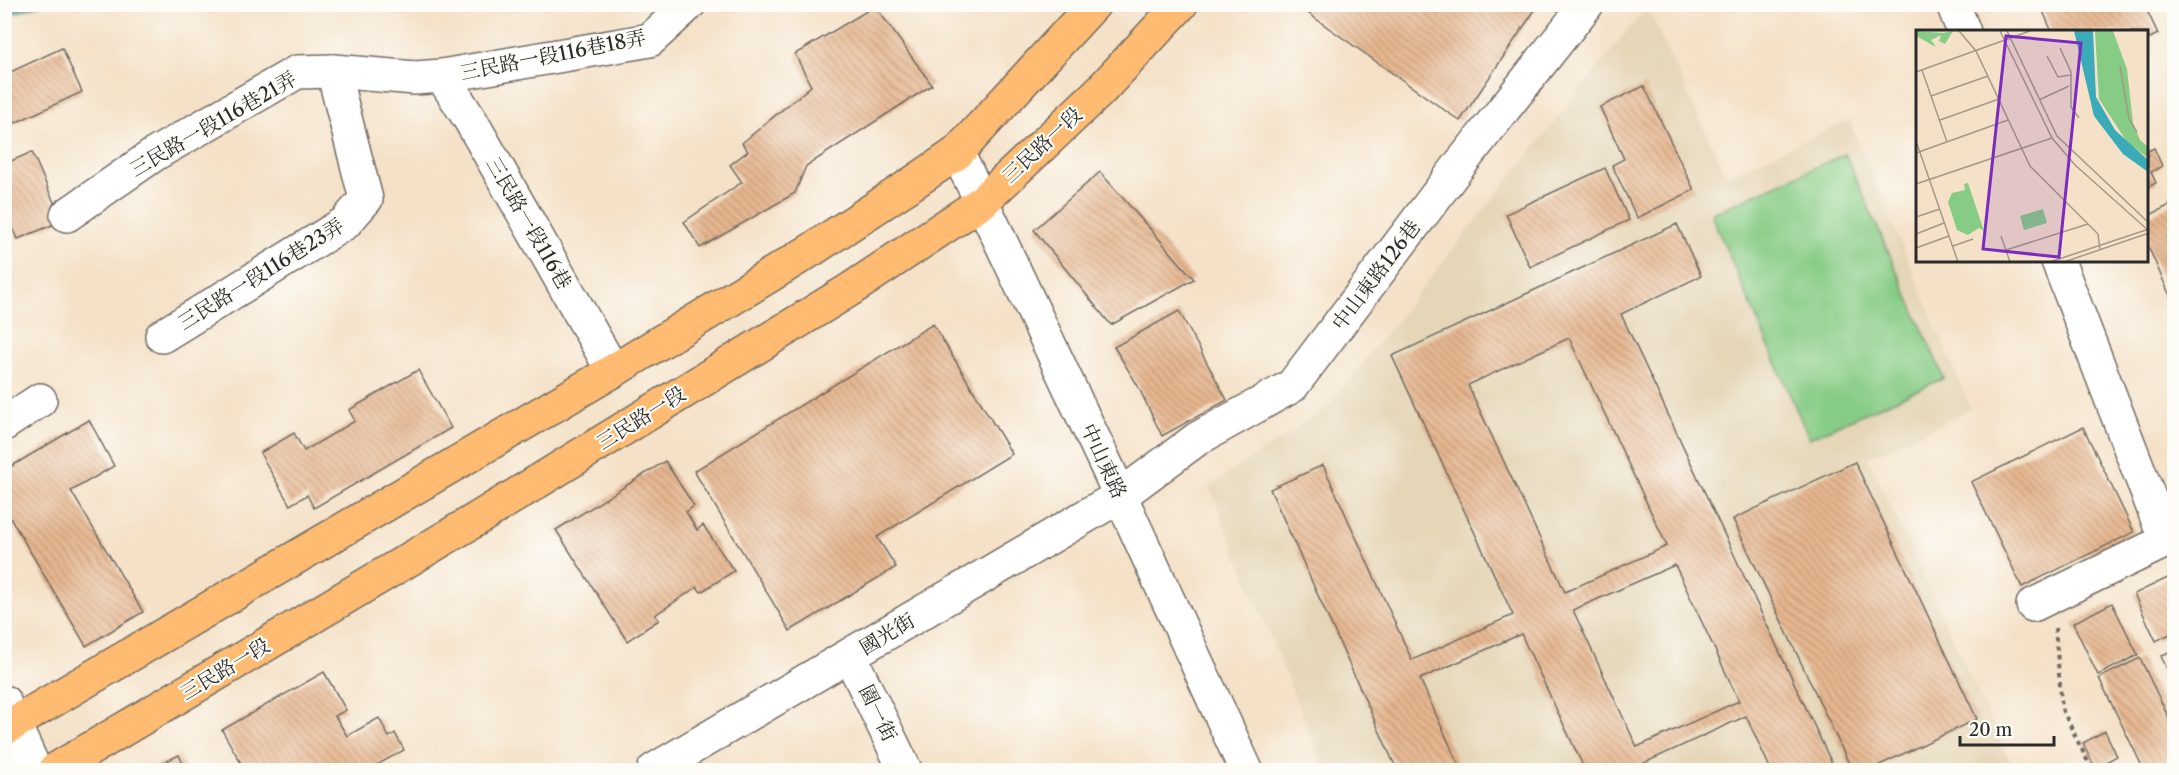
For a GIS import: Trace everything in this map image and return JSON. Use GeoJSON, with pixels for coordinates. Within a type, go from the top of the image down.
{"type":"FeatureCollection","features":[{"type":"Feature","properties":{"kind":"main road"},"geometry":{"type":"LineString","coordinates":[[8,718],[613,371],[813,249],[957,153],[1094,4]]}},
{"type":"Feature","properties":{"kind":"main road","name":"三民路一段"},"geometry":{"type":"LineString","coordinates":[[55,771],[482,516],[850,289],[982,202],[1099,92],[1181,4]]}},
{"type":"Feature","properties":{"kind":"street","name":"三民路一段116巷18弄"},"geometry":{"type":"LineString","coordinates":[[442,76],[650,40],[689,4]]}},
{"type":"Feature","properties":{"kind":"street","name":"中山東路126巷"},"geometry":{"type":"LineString","coordinates":[[1120,496],[1197,439],[1292,386],[1458,167],[1587,4]]}},
{"type":"Feature","properties":{"kind":"street"},"geometry":{"type":"LineString","coordinates":[[1953,4],[1963,30]]}},
{"type":"Feature","properties":{"kind":"street","name":"三民路一段116巷21弄"},"geometry":{"type":"LineString","coordinates":[[67,215],[155,154],[297,72],[333,71],[415,78],[442,76]]}},
{"type":"Feature","properties":{"kind":"street","name":"三民路一段116巷23弄"},"geometry":{"type":"LineString","coordinates":[[162,336],[345,223],[366,199],[333,71]]}},
{"type":"Feature","properties":{"kind":"street","name":"三民路一段116巷"},"geometry":{"type":"LineString","coordinates":[[442,76],[471,121],[613,371]]}},
{"type":"Feature","properties":{"kind":"street","name":"中山東路"},"geometry":{"type":"LineString","coordinates":[[957,153],[1120,496],[1245,771]]}},
{"type":"Feature","properties":{"kind":"street"},"geometry":{"type":"LineString","coordinates":[[2042,601],[2170,539],[2058,262]]}},
{"type":"Feature","properties":{"kind":"street"},"geometry":{"type":"LineString","coordinates":[[4,424],[40,400]]}},
{"type":"Feature","properties":{"kind":"street","name":"國光街"},"geometry":{"type":"LineString","coordinates":[[654,771],[1120,496]]}},
{"type":"Feature","properties":{"kind":"street","name":"園一街"},"geometry":{"type":"LineString","coordinates":[[850,656],[905,771]]}},
{"type":"Feature","properties":{"kind":"street"},"geometry":{"type":"LineString","coordinates":[[8,718],[35,771]]}},
{"type":"Feature","properties":{"kind":"path"},"geometry":{"type":"LineString","coordinates":[[2042,601],[2062,709],[2092,771]]}},
{"type":"Feature","properties":{"kind":"shaded area"},"geometry":{"type":"Polygon","coordinates":[[[1647,6],[1726,176],[1849,120],[1971,409],[1868,458],[2014,770],[1325,770],[1209,486],[1326,409],[1647,6]]]}},
{"type":"Feature","properties":{"kind":"green space"},"geometry":{"type":"Polygon","coordinates":[[[1845,154],[1944,378],[1809,438],[1711,214],[1845,154]]]}},
{"type":"Feature","properties":{"kind":"water"},"geometry":{"type":"Polygon","coordinates":[[[5,4],[40,4],[40,5],[5,16],[5,4]]]}},
{"type":"Feature","properties":{"kind":"building"},"geometry":{"type":"Polygon","coordinates":[[[1295,4],[1539,4],[1460,121],[1295,4]]]}},
{"type":"Feature","properties":{"kind":"building"},"geometry":{"type":"Polygon","coordinates":[[[2040,4],[2144,4],[2158,34],[2149,38],[2149,30],[2051,30],[2040,4]]]}},
{"type":"Feature","properties":{"kind":"building"},"geometry":{"type":"Polygon","coordinates":[[[875,6],[932,85],[806,166],[795,193],[700,248],[684,222],[742,182],[730,165],[748,151],[742,143],[811,86],[795,54],[875,6]]]}},
{"type":"Feature","properties":{"kind":"building"},"geometry":{"type":"Polygon","coordinates":[[[62,48],[82,92],[4,128],[4,75],[62,48]]]}},
{"type":"Feature","properties":{"kind":"building"},"geometry":{"type":"Polygon","coordinates":[[[1644,86],[1694,190],[1637,218],[1612,165],[1624,159],[1600,107],[1644,86]]]}},
{"type":"Feature","properties":{"kind":"building"},"geometry":{"type":"Polygon","coordinates":[[[2154,148],[2162,166],[2151,172],[2156,183],[2149,186],[2149,150],[2154,148]]]}},
{"type":"Feature","properties":{"kind":"building"},"geometry":{"type":"Polygon","coordinates":[[[32,152],[62,221],[18,239],[4,207],[4,164],[32,152]]]}},
{"type":"Feature","properties":{"kind":"building"},"geometry":{"type":"Polygon","coordinates":[[[1605,168],[1629,220],[1530,267],[1506,214],[1605,168]]]}},
{"type":"Feature","properties":{"kind":"building"},"geometry":{"type":"Polygon","coordinates":[[[1100,172],[1194,279],[1111,325],[1034,230],[1100,172]]]}},
{"type":"Feature","properties":{"kind":"building"},"geometry":{"type":"Polygon","coordinates":[[[2174,203],[2174,305],[2149,248],[2149,216],[2174,203]]]}},
{"type":"Feature","properties":{"kind":"building"},"geometry":{"type":"Polygon","coordinates":[[[1677,224],[1701,276],[1621,314],[1835,770],[1771,770],[1746,716],[1644,763],[1648,770],[1585,770],[1521,634],[1420,679],[1461,770],[1397,770],[1270,489],[1323,465],[1412,660],[1513,615],[1392,356],[1677,224]],[[1569,338],[1468,385],[1565,592],[1667,546],[1569,338]],[[1675,565],[1573,610],[1637,747],[1739,701],[1675,565]]]}},
{"type":"Feature","properties":{"kind":"building"},"geometry":{"type":"Polygon","coordinates":[[[1179,311],[1227,400],[1162,436],[1137,384],[1114,347],[1179,311]]]}},
{"type":"Feature","properties":{"kind":"building"},"geometry":{"type":"Polygon","coordinates":[[[933,324],[1012,454],[877,537],[896,567],[790,631],[694,471],[933,324]]]}},
{"type":"Feature","properties":{"kind":"building"},"geometry":{"type":"Polygon","coordinates":[[[418,370],[451,428],[314,508],[307,495],[290,505],[260,453],[294,433],[304,451],[355,421],[349,410],[418,370]]]}},
{"type":"Feature","properties":{"kind":"building"},"geometry":{"type":"Polygon","coordinates":[[[89,420],[114,466],[71,491],[143,612],[86,646],[5,509],[5,470],[89,420]]]}},
{"type":"Feature","properties":{"kind":"building"},"geometry":{"type":"Polygon","coordinates":[[[2083,427],[2134,532],[2022,587],[1971,482],[2083,427]]]}},
{"type":"Feature","properties":{"kind":"building"},"geometry":{"type":"Polygon","coordinates":[[[665,461],[694,506],[686,512],[697,530],[703,525],[734,571],[701,592],[697,587],[655,615],[659,620],[627,641],[556,530],[665,461]]]}},
{"type":"Feature","properties":{"kind":"building"},"geometry":{"type":"Polygon","coordinates":[[[1855,462],[1977,719],[1869,770],[1852,770],[1733,519],[1855,462]]]}},
{"type":"Feature","properties":{"kind":"building"},"geometry":{"type":"Polygon","coordinates":[[[2174,575],[2174,632],[2156,641],[2134,594],[2174,575]]]}},
{"type":"Feature","properties":{"kind":"building"},"geometry":{"type":"Polygon","coordinates":[[[2112,603],[2138,655],[2098,675],[2073,623],[2112,603]]]}},
{"type":"Feature","properties":{"kind":"building"},"geometry":{"type":"Polygon","coordinates":[[[2174,649],[2174,684],[2161,656],[2174,649]]]}},
{"type":"Feature","properties":{"kind":"building"},"geometry":{"type":"Polygon","coordinates":[[[2140,658],[2174,729],[2174,770],[2144,770],[2099,678],[2140,658]]]}},
{"type":"Feature","properties":{"kind":"building"},"geometry":{"type":"Polygon","coordinates":[[[324,672],[346,710],[335,716],[347,736],[379,718],[389,737],[395,733],[404,750],[368,770],[245,770],[222,730],[324,672]]]}},
{"type":"Feature","properties":{"kind":"building"},"geometry":{"type":"Polygon","coordinates":[[[2105,731],[2117,756],[2095,768],[2083,743],[2105,731]]]}},
{"type":"Feature","properties":{"kind":"building"},"geometry":{"type":"Polygon","coordinates":[[[179,755],[186,770],[148,770],[179,755]]]}}]}
